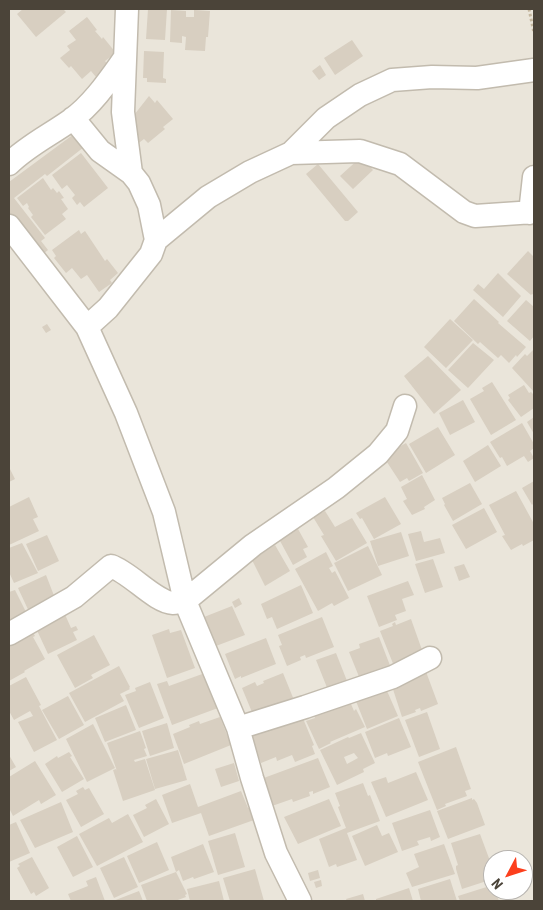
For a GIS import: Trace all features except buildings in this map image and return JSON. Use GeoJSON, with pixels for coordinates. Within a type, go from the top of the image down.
{"type":"FeatureCollection","features":[{"type":"Feature","properties":{"kind":"street"},"geometry":{"type":"LineString","coordinates":[[127,9],[123,112],[131,173]]}},
{"type":"Feature","properties":{"kind":"street"},"geometry":{"type":"LineString","coordinates":[[13,152],[73,118],[104,88],[124,59]]}},
{"type":"Feature","properties":{"kind":"street"},"geometry":{"type":"LineString","coordinates":[[87,327],[108,308],[151,254],[156,240],[208,197],[250,172],[291,153],[326,118],[360,95],[392,80],[432,77],[477,78],[534,70]]}},
{"type":"Feature","properties":{"kind":"street"},"geometry":{"type":"LineString","coordinates":[[73,118],[100,151],[131,173],[139,183],[148,205],[156,240]]}},
{"type":"Feature","properties":{"kind":"street"},"geometry":{"type":"LineString","coordinates":[[291,153],[360,150],[400,164],[464,212],[474,216],[532,212],[534,177]]}},
{"type":"Feature","properties":{"kind":"street"},"geometry":{"type":"LineString","coordinates":[[9,226],[87,327],[126,413],[164,512],[185,601],[238,728],[276,853],[300,901]]}},
{"type":"Feature","properties":{"kind":"street"},"geometry":{"type":"LineString","coordinates":[[9,634],[74,597],[111,566],[121,570],[150,592],[172,603],[185,601],[253,545],[336,488],[378,454],[397,431],[405,406]]}},
{"type":"Feature","properties":{"kind":"street"},"geometry":{"type":"LineString","coordinates":[[238,728],[393,677],[430,658]]}},
{"type":"Feature","properties":{"kind":"path"},"geometry":{"type":"LineString","coordinates":[[529,9],[534,32]]}},
{"type":"Feature","properties":{"kind":"shaded area"},"geometry":{"type":"Polygon","coordinates":[[[9,9],[534,9],[534,901],[9,901],[9,9]]]}}]}
